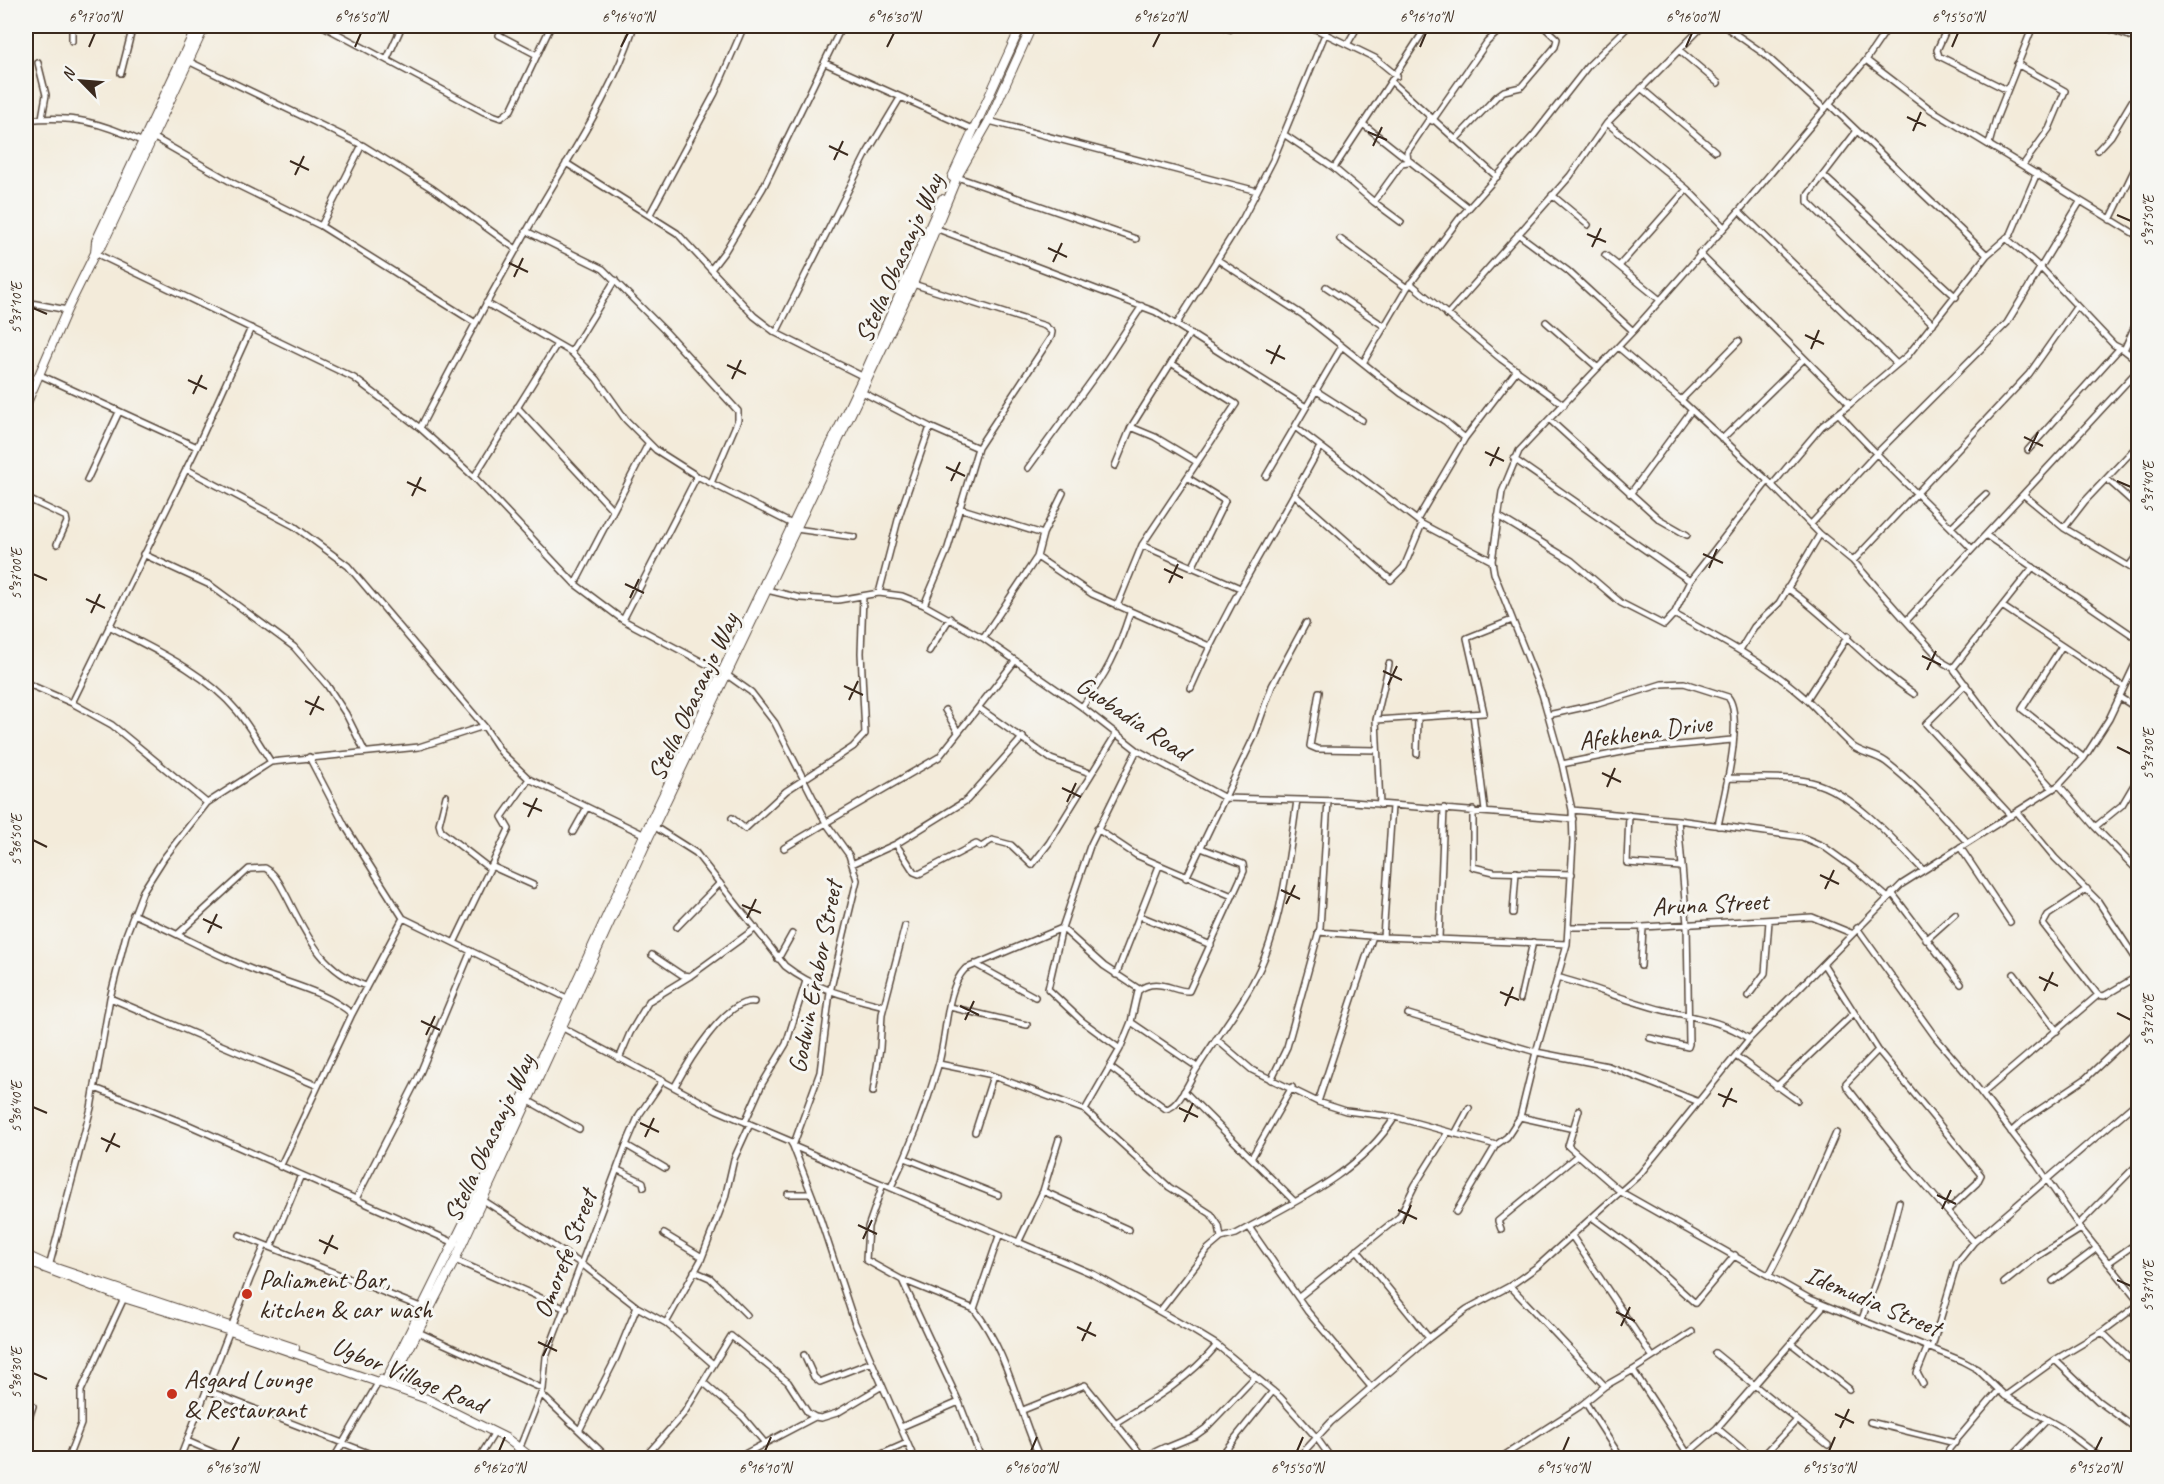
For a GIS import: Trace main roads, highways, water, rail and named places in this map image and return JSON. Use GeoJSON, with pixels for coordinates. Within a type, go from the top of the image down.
{"type":"FeatureCollection","features":[{"type":"Feature","properties":{"kind":"place","name":"Paliament Bar, kitchen & car wash"},"geometry":{"type":"Point","coordinates":[247,1294]}},
{"type":"Feature","properties":{"kind":"place","name":"Asgard Lounge & Restaurant"},"geometry":{"type":"Point","coordinates":[172,1394]}}]}
